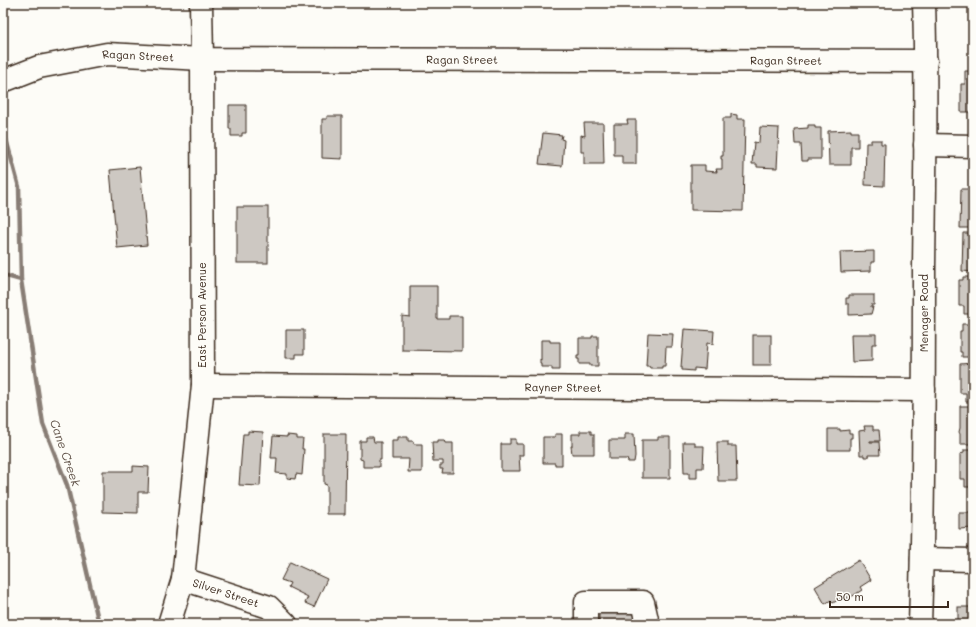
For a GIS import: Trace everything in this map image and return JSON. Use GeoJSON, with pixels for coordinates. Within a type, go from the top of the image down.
{"type":"FeatureCollection","features":[{"type":"Feature","properties":{"kind":"street","name":"East Person Avenue"},"geometry":{"type":"LineString","coordinates":[[170,624],[183,579],[203,385],[201,3]]}},
{"type":"Feature","properties":{"kind":"street","name":"Menager Road"},"geometry":{"type":"LineString","coordinates":[[920,624],[924,390],[926,62],[924,3]]}},
{"type":"Feature","properties":{"kind":"street","name":"Ragan Street"},"geometry":{"type":"LineString","coordinates":[[11,78],[39,67],[107,54],[202,59],[926,62]]}},
{"type":"Feature","properties":{"kind":"street"},"geometry":{"type":"LineString","coordinates":[[925,145],[973,146]]}},
{"type":"Feature","properties":{"kind":"street","name":"Rayner Street"},"geometry":{"type":"LineString","coordinates":[[203,385],[924,390]]}},
{"type":"Feature","properties":{"kind":"street"},"geometry":{"type":"LineString","coordinates":[[922,559],[973,560]]}},
{"type":"Feature","properties":{"kind":"street","name":"Silver Street"},"geometry":{"type":"LineString","coordinates":[[183,579],[269,607],[286,624]]}},
{"type":"Feature","properties":{"kind":"street"},"geometry":{"type":"LineString","coordinates":[[586,624],[586,602],[644,602],[648,624]]}},
{"type":"Feature","properties":{"kind":"building"},"geometry":{"type":"Polygon","coordinates":[[[965,71],[973,71],[973,112],[961,112],[961,84],[965,84],[965,71]]]}},
{"type":"Feature","properties":{"kind":"building"},"geometry":{"type":"Polygon","coordinates":[[[229,105],[246,105],[246,133],[242,133],[242,136],[231,136],[231,129],[229,129],[229,105]]]}},
{"type":"Feature","properties":{"kind":"building"},"geometry":{"type":"Polygon","coordinates":[[[731,114],[737,115],[737,119],[745,119],[743,211],[691,210],[691,165],[705,165],[705,171],[717,172],[716,169],[722,169],[721,156],[723,156],[723,118],[731,118],[731,114]]]}},
{"type":"Feature","properties":{"kind":"building"},"geometry":{"type":"Polygon","coordinates":[[[327,116],[342,116],[342,159],[322,158],[322,119],[327,119],[327,116]]]}},
{"type":"Feature","properties":{"kind":"building"},"geometry":{"type":"Polygon","coordinates":[[[627,120],[636,120],[636,164],[622,164],[622,155],[614,155],[614,124],[628,124],[627,120]]]}},
{"type":"Feature","properties":{"kind":"building"},"geometry":{"type":"Polygon","coordinates":[[[584,123],[603,123],[604,164],[584,164],[584,152],[581,152],[581,135],[585,136],[584,123]]]}},
{"type":"Feature","properties":{"kind":"building"},"geometry":{"type":"Polygon","coordinates":[[[808,125],[815,125],[815,128],[821,128],[821,159],[808,159],[808,161],[802,161],[801,144],[795,144],[794,129],[808,128],[808,125]]]}},
{"type":"Feature","properties":{"kind":"building"},"geometry":{"type":"Polygon","coordinates":[[[760,127],[779,128],[777,168],[757,167],[757,164],[752,164],[754,142],[759,143],[760,127]]]}},
{"type":"Feature","properties":{"kind":"building"},"geometry":{"type":"Polygon","coordinates":[[[851,130],[851,132],[858,132],[858,147],[851,147],[851,165],[829,165],[828,131],[851,130]]]}},
{"type":"Feature","properties":{"kind":"building"},"geometry":{"type":"Polygon","coordinates":[[[543,133],[562,135],[561,139],[564,140],[562,166],[539,164],[543,133]]]}},
{"type":"Feature","properties":{"kind":"building"},"geometry":{"type":"Polygon","coordinates":[[[871,140],[881,140],[881,144],[885,144],[884,186],[865,185],[866,143],[871,143],[871,140]]]}},
{"type":"Feature","properties":{"kind":"building"},"geometry":{"type":"Polygon","coordinates":[[[140,167],[147,245],[117,248],[110,170],[140,167]]]}},
{"type":"Feature","properties":{"kind":"building"},"geometry":{"type":"Polygon","coordinates":[[[969,186],[973,186],[973,228],[960,228],[961,189],[969,189],[969,186]]]}},
{"type":"Feature","properties":{"kind":"building"},"geometry":{"type":"Polygon","coordinates":[[[237,207],[268,207],[268,263],[237,263],[237,207]]]}},
{"type":"Feature","properties":{"kind":"building"},"geometry":{"type":"Polygon","coordinates":[[[963,233],[973,233],[973,272],[962,271],[963,233]]]}},
{"type":"Feature","properties":{"kind":"building"},"geometry":{"type":"Polygon","coordinates":[[[874,251],[874,262],[871,262],[871,271],[841,272],[840,252],[874,251]]]}},
{"type":"Feature","properties":{"kind":"building"},"geometry":{"type":"Polygon","coordinates":[[[963,277],[973,277],[973,314],[964,314],[964,306],[959,306],[959,280],[963,280],[963,277]]]}},
{"type":"Feature","properties":{"kind":"building"},"geometry":{"type":"Polygon","coordinates":[[[410,286],[437,286],[437,319],[449,319],[449,316],[462,316],[462,351],[402,350],[402,316],[410,317],[410,286]]]}},
{"type":"Feature","properties":{"kind":"building"},"geometry":{"type":"Polygon","coordinates":[[[849,295],[874,295],[874,305],[871,305],[871,307],[873,307],[871,314],[849,315],[849,304],[846,304],[846,298],[849,298],[849,295]]]}},
{"type":"Feature","properties":{"kind":"building"},"geometry":{"type":"Polygon","coordinates":[[[962,324],[973,324],[973,357],[962,357],[962,352],[960,352],[960,331],[962,331],[962,324]]]}},
{"type":"Feature","properties":{"kind":"building"},"geometry":{"type":"Polygon","coordinates":[[[684,329],[714,331],[713,344],[707,343],[705,369],[694,368],[694,371],[682,370],[684,329]]]}},
{"type":"Feature","properties":{"kind":"building"},"geometry":{"type":"Polygon","coordinates":[[[286,330],[304,330],[304,354],[296,354],[296,358],[286,358],[286,330]]]}},
{"type":"Feature","properties":{"kind":"building"},"geometry":{"type":"Polygon","coordinates":[[[648,333],[673,334],[672,347],[666,347],[665,366],[662,366],[662,368],[650,368],[649,366],[646,366],[648,333]]]}},
{"type":"Feature","properties":{"kind":"building"},"geometry":{"type":"Polygon","coordinates":[[[851,334],[876,334],[876,344],[872,344],[872,361],[852,362],[851,334]]]}},
{"type":"Feature","properties":{"kind":"building"},"geometry":{"type":"Polygon","coordinates":[[[753,335],[771,335],[771,365],[753,365],[753,335]]]}},
{"type":"Feature","properties":{"kind":"building"},"geometry":{"type":"Polygon","coordinates":[[[592,336],[598,336],[598,366],[579,364],[579,359],[577,359],[577,356],[579,356],[579,338],[592,338],[592,336]]]}},
{"type":"Feature","properties":{"kind":"building"},"geometry":{"type":"Polygon","coordinates":[[[541,340],[560,342],[560,370],[552,370],[552,367],[541,367],[541,340]]]}},
{"type":"Feature","properties":{"kind":"building"},"geometry":{"type":"Polygon","coordinates":[[[973,363],[973,402],[966,402],[966,393],[960,393],[960,364],[973,363]]]}},
{"type":"Feature","properties":{"kind":"building"},"geometry":{"type":"Polygon","coordinates":[[[960,406],[973,406],[973,444],[960,444],[960,406]]]}},
{"type":"Feature","properties":{"kind":"building"},"geometry":{"type":"Polygon","coordinates":[[[864,426],[873,426],[873,430],[879,430],[880,441],[870,442],[879,442],[880,455],[868,455],[868,457],[864,457],[864,455],[860,455],[859,431],[865,430],[864,426]]]}},
{"type":"Feature","properties":{"kind":"building"},"geometry":{"type":"Polygon","coordinates":[[[828,429],[840,429],[840,431],[849,430],[849,433],[852,433],[852,438],[850,438],[850,450],[828,450],[828,429]]]}},
{"type":"Feature","properties":{"kind":"building"},"geometry":{"type":"Polygon","coordinates":[[[248,431],[263,432],[260,486],[239,485],[243,434],[248,434],[248,431]]]}},
{"type":"Feature","properties":{"kind":"building"},"geometry":{"type":"Polygon","coordinates":[[[580,431],[591,431],[591,434],[594,434],[594,454],[572,454],[572,434],[580,434],[580,431]]]}},
{"type":"Feature","properties":{"kind":"building"},"geometry":{"type":"Polygon","coordinates":[[[324,434],[346,434],[345,514],[327,514],[327,485],[324,484],[324,434]]]}},
{"type":"Feature","properties":{"kind":"building"},"geometry":{"type":"Polygon","coordinates":[[[555,434],[562,434],[562,465],[555,465],[555,463],[543,463],[543,437],[555,437],[555,434]]]}},
{"type":"Feature","properties":{"kind":"building"},"geometry":{"type":"Polygon","coordinates":[[[625,434],[634,434],[634,462],[628,462],[627,459],[609,459],[609,440],[625,440],[625,434]]]}},
{"type":"Feature","properties":{"kind":"building"},"geometry":{"type":"Polygon","coordinates":[[[287,435],[297,436],[297,439],[303,439],[302,449],[304,449],[302,475],[296,474],[295,479],[287,478],[287,474],[276,473],[277,458],[271,458],[273,436],[287,437],[287,435]]]}},
{"type":"Feature","properties":{"kind":"building"},"geometry":{"type":"Polygon","coordinates":[[[366,437],[373,437],[374,442],[381,442],[381,460],[379,460],[379,467],[363,467],[363,460],[360,459],[360,441],[366,441],[366,437]]]}},
{"type":"Feature","properties":{"kind":"building"},"geometry":{"type":"Polygon","coordinates":[[[398,437],[408,437],[408,441],[413,441],[414,444],[422,444],[422,472],[408,472],[409,459],[392,459],[392,440],[398,440],[398,437]]]}},
{"type":"Feature","properties":{"kind":"building"},"geometry":{"type":"Polygon","coordinates":[[[658,437],[670,437],[670,478],[642,478],[642,440],[658,440],[658,437]]]}},
{"type":"Feature","properties":{"kind":"building"},"geometry":{"type":"Polygon","coordinates":[[[510,439],[516,439],[516,444],[523,444],[523,455],[519,455],[520,471],[501,471],[501,444],[510,444],[510,439]]]}},
{"type":"Feature","properties":{"kind":"building"},"geometry":{"type":"Polygon","coordinates":[[[438,440],[445,440],[446,443],[453,443],[453,473],[442,473],[443,469],[440,469],[440,465],[443,465],[443,461],[433,461],[432,442],[438,442],[438,440]]]}},
{"type":"Feature","properties":{"kind":"building"},"geometry":{"type":"Polygon","coordinates":[[[683,442],[695,442],[695,446],[704,446],[703,468],[697,468],[697,478],[689,478],[689,473],[684,473],[683,442]]]}},
{"type":"Feature","properties":{"kind":"building"},"geometry":{"type":"Polygon","coordinates":[[[717,442],[728,442],[728,446],[736,446],[737,481],[718,481],[717,442]]]}},
{"type":"Feature","properties":{"kind":"building"},"geometry":{"type":"Polygon","coordinates":[[[964,450],[973,450],[973,487],[965,487],[965,479],[960,479],[960,454],[964,453],[964,450]]]}},
{"type":"Feature","properties":{"kind":"building"},"geometry":{"type":"Polygon","coordinates":[[[133,466],[149,467],[148,492],[138,492],[138,513],[103,512],[103,471],[133,471],[133,466]]]}},
{"type":"Feature","properties":{"kind":"building"},"geometry":{"type":"Polygon","coordinates":[[[971,498],[973,498],[973,528],[959,529],[959,513],[972,513],[971,498]]]}},
{"type":"Feature","properties":{"kind":"building"},"geometry":{"type":"Polygon","coordinates":[[[859,560],[871,580],[860,587],[862,590],[848,599],[846,595],[833,603],[831,600],[825,604],[815,587],[859,560]]]}},
{"type":"Feature","properties":{"kind":"building"},"geometry":{"type":"Polygon","coordinates":[[[290,562],[327,579],[314,607],[305,603],[308,597],[288,587],[290,583],[281,580],[290,562]]]}},
{"type":"Feature","properties":{"kind":"building"},"geometry":{"type":"Polygon","coordinates":[[[958,607],[973,607],[973,624],[958,624],[958,607]]]}},
{"type":"Feature","properties":{"kind":"building"},"geometry":{"type":"Polygon","coordinates":[[[599,611],[641,611],[644,624],[599,624],[599,611]]]}},
{"type":"Feature","properties":{"kind":"waterway"},"geometry":{"type":"LineString","coordinates":[[3,136],[6,139],[19,187],[21,280]]}},
{"type":"Feature","properties":{"kind":"waterway","name":"Cane Creek"},"geometry":{"type":"LineString","coordinates":[[3,275],[21,280],[43,424],[67,485],[99,624]]}}]}
